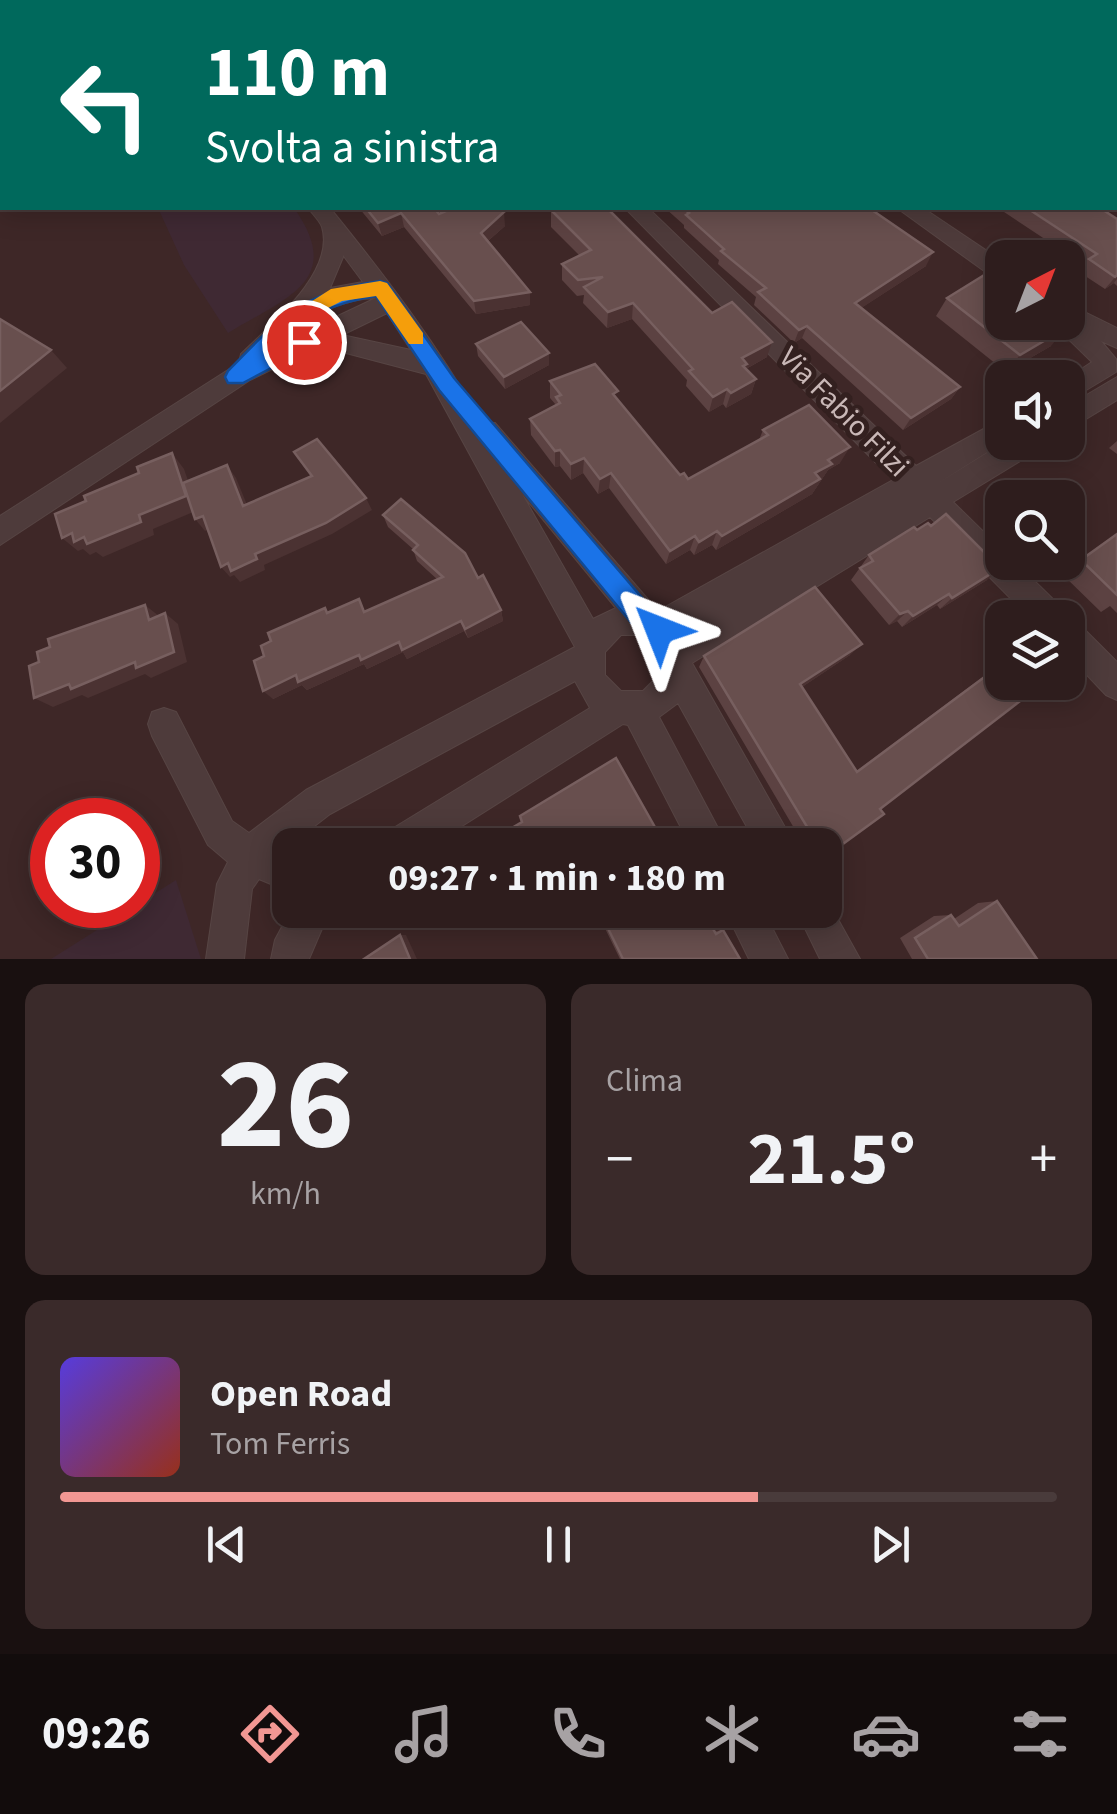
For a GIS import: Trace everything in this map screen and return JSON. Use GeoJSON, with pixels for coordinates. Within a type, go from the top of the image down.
{"type":"FeatureCollection","features":[{"type":"Feature","properties":{"kind":"street","name":"Via Fabio Filzi"},"geometry":{"type":"LineString","coordinates":[[638,210],[1033,600]]}},
{"type":"Feature","properties":{"kind":"street"},"geometry":{"type":"LineString","coordinates":[[911,210],[985,260]]}},
{"type":"Feature","properties":{"kind":"street"},"geometry":{"type":"LineString","coordinates":[[326,216],[441,375],[665,644],[768,828]]}},
{"type":"Feature","properties":{"kind":"street"},"geometry":{"type":"LineString","coordinates":[[235,377],[317,291],[332,257],[326,216]]}},
{"type":"Feature","properties":{"kind":"street"},"geometry":{"type":"LineString","coordinates":[[289,320],[338,294],[386,295]]}},
{"type":"Feature","properties":{"kind":"street"},"geometry":{"type":"LineString","coordinates":[[0,532],[235,377],[386,295]]}},
{"type":"Feature","properties":{"kind":"street"},"geometry":{"type":"LineString","coordinates":[[1085,331],[1113,361]]}},
{"type":"Feature","properties":{"kind":"street"},"geometry":{"type":"LineString","coordinates":[[1085,339],[1113,361]]}},
{"type":"Feature","properties":{"kind":"street"},"geometry":{"type":"LineString","coordinates":[[281,353],[346,344],[441,375],[588,651],[591,682],[609,702],[629,708],[699,828]]}},
{"type":"Feature","properties":{"kind":"street"},"geometry":{"type":"LineString","coordinates":[[1085,380],[1113,361]]}},
{"type":"Feature","properties":{"kind":"street"},"geometry":{"type":"LineString","coordinates":[[1085,397],[1113,361]]}},
{"type":"Feature","properties":{"kind":"street"},"geometry":{"type":"LineString","coordinates":[[924,490],[985,443]]}},
{"type":"Feature","properties":{"kind":"street"},"geometry":{"type":"LineString","coordinates":[[665,644],[924,490],[990,460]]}},
{"type":"Feature","properties":{"kind":"street"},"geometry":{"type":"LineString","coordinates":[[226,959],[234,884],[250,858],[318,802],[588,651],[608,625],[620,620],[665,644],[674,685],[664,697],[629,708],[428,828]]}},
{"type":"Feature","properties":{"kind":"street"},"geometry":{"type":"LineString","coordinates":[[1085,651],[1117,684]]}},
{"type":"Feature","properties":{"kind":"street"},"geometry":{"type":"LineString","coordinates":[[164,724],[220,833],[250,858],[272,867]]}},
{"type":"Feature","properties":{"kind":"street"},"geometry":{"type":"LineString","coordinates":[[290,959],[301,928]]}},
{"type":"Feature","properties":{"kind":"street"},"geometry":{"type":"LineString","coordinates":[[753,928],[769,959]]}},
{"type":"Feature","properties":{"kind":"street"},"geometry":{"type":"LineString","coordinates":[[824,928],[841,959]]}},
{"type":"Feature","properties":{"kind":"shaded area"},"geometry":{"type":"Polygon","coordinates":[[[159,210],[295,210],[314,253],[311,270],[302,285],[228,333],[184,265],[159,210]]]}},
{"type":"Feature","properties":{"kind":"shaded area"},"geometry":{"type":"Polygon","coordinates":[[[176,880],[201,959],[51,959],[100,928],[160,928],[160,890],[176,880]]]}},
{"type":"Feature","properties":{"kind":"building"},"geometry":{"type":"Polygon","coordinates":[[[368,210],[436,210],[439,214],[448,210],[502,210],[481,233],[530,292],[474,301],[401,213],[378,223],[368,210]]]}},
{"type":"Feature","properties":{"kind":"building"},"geometry":{"type":"Polygon","coordinates":[[[551,210],[609,210],[712,313],[732,302],[772,342],[742,358],[747,364],[743,366],[756,379],[731,393],[727,389],[713,397],[633,303],[608,312],[584,287],[603,277],[578,280],[562,264],[591,250],[551,210]]]}},
{"type":"Feature","properties":{"kind":"building"},"geometry":{"type":"Polygon","coordinates":[[[685,210],[872,210],[933,252],[855,303],[960,387],[911,418],[807,326],[799,330],[758,292],[766,288],[721,251],[724,249],[686,215],[689,213],[685,210]]]}},
{"type":"Feature","properties":{"kind":"building"},"geometry":{"type":"Polygon","coordinates":[[[1030,210],[1103,210],[1117,219],[1117,275],[1089,259],[1097,254],[1085,246],[1085,240],[1076,240],[1030,210]]]}},
{"type":"Feature","properties":{"kind":"building"},"geometry":{"type":"Polygon","coordinates":[[[985,275],[985,328],[947,298],[985,275]]]}},
{"type":"Feature","properties":{"kind":"building"},"geometry":{"type":"Polygon","coordinates":[[[0,319],[51,350],[0,391],[0,319]]]}},
{"type":"Feature","properties":{"kind":"building"},"geometry":{"type":"Polygon","coordinates":[[[521,322],[549,353],[504,377],[476,344],[521,322]]]}},
{"type":"Feature","properties":{"kind":"building"},"geometry":{"type":"Polygon","coordinates":[[[1001,340],[1046,340],[1020,355],[1001,340]]]}},
{"type":"Feature","properties":{"kind":"building"},"geometry":{"type":"Polygon","coordinates":[[[595,364],[618,391],[613,394],[680,475],[684,473],[688,479],[768,435],[763,430],[809,405],[850,447],[815,473],[820,479],[722,536],[717,531],[699,542],[695,536],[670,551],[611,473],[600,479],[584,458],[571,464],[560,450],[555,451],[530,419],[560,403],[556,397],[561,395],[550,381],[595,364]]]}},
{"type":"Feature","properties":{"kind":"building"},"geometry":{"type":"Polygon","coordinates":[[[317,439],[366,498],[326,523],[255,554],[257,559],[231,571],[228,563],[221,567],[203,516],[195,519],[183,483],[227,465],[243,506],[312,476],[294,452],[317,439]]]}},
{"type":"Feature","properties":{"kind":"building"},"geometry":{"type":"Polygon","coordinates":[[[172,453],[186,496],[139,515],[141,522],[87,544],[84,537],[74,542],[72,533],[62,538],[55,514],[86,501],[84,496],[139,473],[137,467],[172,453]]]}},
{"type":"Feature","properties":{"kind":"building"},"geometry":{"type":"Polygon","coordinates":[[[401,499],[465,553],[478,578],[483,575],[501,610],[465,629],[461,621],[402,650],[399,642],[361,660],[359,655],[298,682],[296,675],[263,691],[254,661],[264,656],[261,646],[271,641],[268,633],[325,608],[327,613],[359,599],[364,612],[443,577],[413,550],[418,545],[383,515],[401,499]]]}},
{"type":"Feature","properties":{"kind":"building"},"geometry":{"type":"Polygon","coordinates":[[[946,514],[985,553],[985,577],[913,616],[908,611],[900,614],[860,568],[873,561],[869,555],[914,527],[917,530],[928,523],[931,526],[946,514]]]}},
{"type":"Feature","properties":{"kind":"building"},"geometry":{"type":"Polygon","coordinates":[[[1117,534],[1117,595],[1085,564],[1085,557],[1117,534]]]}},
{"type":"Feature","properties":{"kind":"building"},"geometry":{"type":"Polygon","coordinates":[[[815,587],[862,644],[800,684],[857,772],[985,677],[985,700],[1021,700],[880,809],[884,814],[842,845],[842,828],[808,828],[704,656],[815,587]]]}},
{"type":"Feature","properties":{"kind":"building"},"geometry":{"type":"Polygon","coordinates":[[[145,605],[149,620],[165,613],[174,652],[136,668],[135,662],[71,689],[69,684],[34,698],[29,666],[39,662],[37,652],[50,647],[48,639],[145,605]]]}},
{"type":"Feature","properties":{"kind":"building"},"geometry":{"type":"Polygon","coordinates":[[[616,758],[655,828],[512,828],[522,822],[520,816],[616,758]]]}},
{"type":"Feature","properties":{"kind":"building"},"geometry":{"type":"Polygon","coordinates":[[[997,901],[1037,959],[928,959],[915,938],[951,915],[959,926],[997,901]]]}},
{"type":"Feature","properties":{"kind":"building"},"geometry":{"type":"Polygon","coordinates":[[[608,928],[712,928],[716,934],[723,930],[740,959],[623,959],[608,928]]]}},
{"type":"Feature","properties":{"kind":"building"},"geometry":{"type":"Polygon","coordinates":[[[400,935],[410,959],[364,959],[400,935]]]}},
{"type":"Feature","properties":{"kind":"slow traffic"},"geometry":{"type":"LineString","coordinates":[[308,310],[338,294],[380,288],[416,339]]}},
{"type":"Feature","properties":{"kind":"route"},"geometry":{"type":"LineString","coordinates":[[304,342],[235,377],[289,320],[338,294],[380,288],[447,384],[647,622],[659,630]]}}]}
